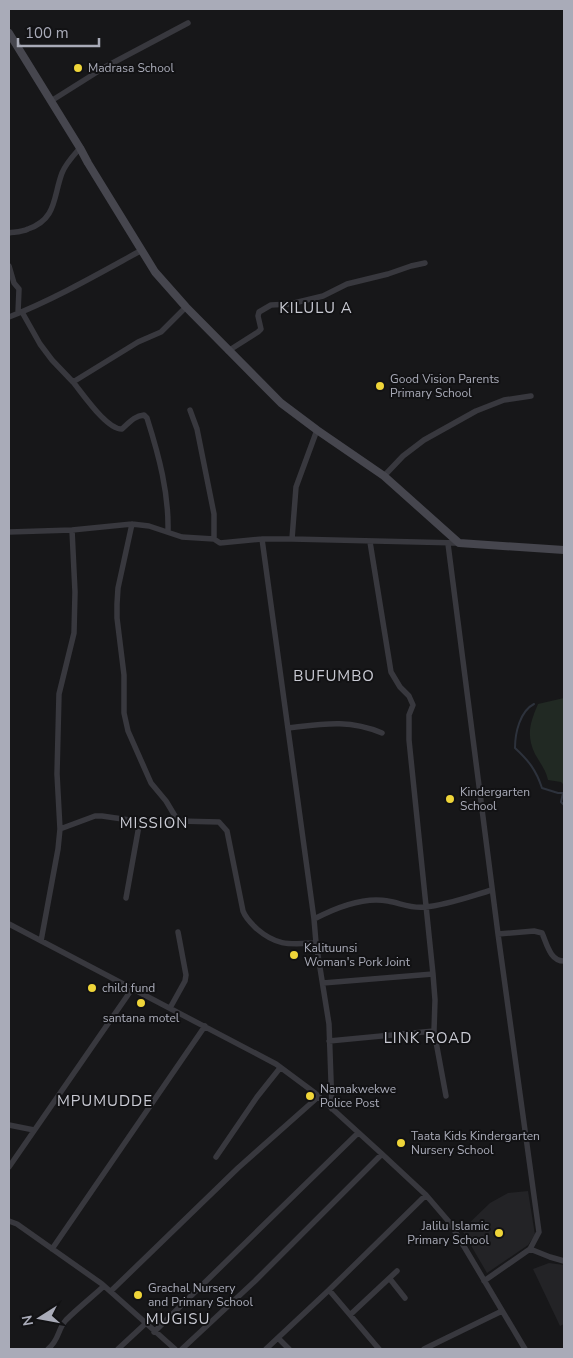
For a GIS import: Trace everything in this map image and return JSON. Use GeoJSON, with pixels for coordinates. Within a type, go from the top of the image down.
{"type":"FeatureCollection","features":[{"type":"Feature","properties":{"kind":"street"},"geometry":{"type":"LineString","coordinates":[[51,101],[105,67],[188,23]]}},
{"type":"Feature","properties":{"kind":"street"},"geometry":{"type":"LineString","coordinates":[[9,33],[155,272],[228,351],[281,403],[384,476],[459,543]]}},
{"type":"Feature","properties":{"kind":"street"},"geometry":{"type":"LineString","coordinates":[[9,233],[28,230],[41,223],[47,216],[55,201],[62,172],[68,161],[80,148]]}},
{"type":"Feature","properties":{"kind":"street"},"geometry":{"type":"LineString","coordinates":[[9,317],[79,285],[142,250]]}},
{"type":"Feature","properties":{"kind":"street"},"geometry":{"type":"LineString","coordinates":[[228,351],[261,329],[258,316],[260,312],[271,305],[290,304],[324,296],[347,284],[425,263]]}},
{"type":"Feature","properties":{"kind":"street"},"geometry":{"type":"LineString","coordinates":[[9,266],[14,283],[19,289],[20,313],[52,360],[99,414],[114,428],[122,429],[131,420],[140,415],[144,415],[147,418],[159,456],[167,498],[169,511],[168,532]]}},
{"type":"Feature","properties":{"kind":"street"},"geometry":{"type":"LineString","coordinates":[[73,382],[138,342],[162,332],[186,307]]}},
{"type":"Feature","properties":{"kind":"street"},"geometry":{"type":"LineString","coordinates":[[384,476],[403,456],[424,440],[476,411],[497,402],[531,396]]}},
{"type":"Feature","properties":{"kind":"street"},"geometry":{"type":"LineString","coordinates":[[190,410],[197,429],[214,514],[214,539]]}},
{"type":"Feature","properties":{"kind":"street"},"geometry":{"type":"LineString","coordinates":[[292,539],[296,487],[317,430]]}},
{"type":"Feature","properties":{"kind":"street"},"geometry":{"type":"LineString","coordinates":[[132,524],[116,604],[116,618],[124,675],[124,713],[128,732],[151,783],[166,801],[178,821]]}},
{"type":"Feature","properties":{"kind":"street"},"geometry":{"type":"LineString","coordinates":[[9,532],[72,530],[132,524],[150,526],[182,537],[214,539],[220,542],[292,539],[459,543],[564,550]]}},
{"type":"Feature","properties":{"kind":"street"},"geometry":{"type":"LineString","coordinates":[[41,941],[60,829],[57,774],[59,694],[74,633],[75,592],[72,530]]}},
{"type":"Feature","properties":{"kind":"street"},"geometry":{"type":"LineString","coordinates":[[262,539],[316,944],[323,983],[329,1040],[332,1109]]}},
{"type":"Feature","properties":{"kind":"street"},"geometry":{"type":"LineString","coordinates":[[370,542],[391,672],[400,687],[409,696],[413,705],[409,714],[409,740],[433,974],[434,1031],[446,1096]]}},
{"type":"Feature","properties":{"kind":"street"},"geometry":{"type":"LineString","coordinates":[[448,544],[492,890],[539,1232],[530,1248],[484,1281]]}},
{"type":"Feature","properties":{"kind":"street"},"geometry":{"type":"LineString","coordinates":[[288,728],[336,723],[366,727],[382,733]]}},
{"type":"Feature","properties":{"kind":"street"},"geometry":{"type":"LineString","coordinates":[[60,829],[95,816],[140,820],[157,824],[178,821],[219,822],[227,831],[246,919],[274,942],[316,944]]}},
{"type":"Feature","properties":{"kind":"street"},"geometry":{"type":"LineString","coordinates":[[126,898],[140,820]]}},
{"type":"Feature","properties":{"kind":"street"},"geometry":{"type":"LineString","coordinates":[[314,919],[337,907],[378,900],[412,907],[425,907],[492,890]]}},
{"type":"Feature","properties":{"kind":"street"},"geometry":{"type":"LineString","coordinates":[[9,924],[205,1026],[280,1068],[318,1096],[426,1195],[450,1223],[525,1349]]}},
{"type":"Feature","properties":{"kind":"street"},"geometry":{"type":"LineString","coordinates":[[170,1008],[185,981],[186,975],[178,932]]}},
{"type":"Feature","properties":{"kind":"street"},"geometry":{"type":"LineString","coordinates":[[498,934],[542,933],[553,957],[564,962]]}},
{"type":"Feature","properties":{"kind":"street"},"geometry":{"type":"LineString","coordinates":[[323,983],[433,974]]}},
{"type":"Feature","properties":{"kind":"street"},"geometry":{"type":"LineString","coordinates":[[9,1167],[132,989]]}},
{"type":"Feature","properties":{"kind":"street"},"geometry":{"type":"LineString","coordinates":[[52,1249],[205,1026]]}},
{"type":"Feature","properties":{"kind":"street"},"geometry":{"type":"LineString","coordinates":[[329,1040],[434,1031]]}},
{"type":"Feature","properties":{"kind":"street"},"geometry":{"type":"LineString","coordinates":[[216,1157],[256,1097],[280,1068]]}},
{"type":"Feature","properties":{"kind":"street"},"geometry":{"type":"LineString","coordinates":[[111,1291],[218,1186],[318,1096]]}},
{"type":"Feature","properties":{"kind":"street"},"geometry":{"type":"LineString","coordinates":[[9,1124],[34,1130]]}},
{"type":"Feature","properties":{"kind":"street"},"geometry":{"type":"LineString","coordinates":[[154,1332],[358,1132]]}},
{"type":"Feature","properties":{"kind":"street"},"geometry":{"type":"LineString","coordinates":[[182,1349],[255,1281],[382,1154]]}},
{"type":"Feature","properties":{"kind":"street"},"geometry":{"type":"LineString","coordinates":[[266,1349],[426,1195]]}},
{"type":"Feature","properties":{"kind":"street"},"geometry":{"type":"LineString","coordinates":[[9,1221],[17,1224],[111,1291],[145,1324],[175,1349]]}},
{"type":"Feature","properties":{"kind":"street"},"geometry":{"type":"LineString","coordinates":[[530,1248],[564,1261]]}},
{"type":"Feature","properties":{"kind":"street"},"geometry":{"type":"LineString","coordinates":[[351,1314],[397,1272]]}},
{"type":"Feature","properties":{"kind":"street"},"geometry":{"type":"LineString","coordinates":[[390,1279],[405,1298]]}},
{"type":"Feature","properties":{"kind":"street"},"geometry":{"type":"LineString","coordinates":[[48,1349],[58,1339],[60,1328],[65,1321],[104,1286]]}},
{"type":"Feature","properties":{"kind":"street"},"geometry":{"type":"LineString","coordinates":[[329,1290],[379,1349]]}},
{"type":"Feature","properties":{"kind":"street"},"geometry":{"type":"LineString","coordinates":[[424,1349],[502,1311]]}},
{"type":"Feature","properties":{"kind":"street"},"geometry":{"type":"LineString","coordinates":[[118,1349],[145,1324]]}},
{"type":"Feature","properties":{"kind":"street"},"geometry":{"type":"LineString","coordinates":[[278,1338],[289,1349]]}},
{"type":"Feature","properties":{"kind":"shaded area"},"geometry":{"type":"Polygon","coordinates":[[[564,698],[564,785],[561,782],[548,780],[532,747],[530,729],[538,704],[564,698]]]}},
{"type":"Feature","properties":{"kind":"shaded area","name":"Jalilu Islamic Primary School"},"geometry":{"type":"Polygon","coordinates":[[[528,1191],[535,1235],[528,1245],[487,1273],[462,1230],[490,1203],[508,1193],[528,1191]]]}},
{"type":"Feature","properties":{"kind":"shaded area"},"geometry":{"type":"Polygon","coordinates":[[[549,1263],[564,1265],[564,1324],[560,1326],[533,1269],[549,1263]]]}},
{"type":"Feature","properties":{"kind":"waterway"},"geometry":{"type":"LineString","coordinates":[[534,704],[525,712],[519,723],[515,748],[532,766],[542,788],[563,793],[561,802],[564,805]]}},
{"type":"Feature","properties":{"kind":"place","name":"Madrasa School"},"geometry":{"type":"Point","coordinates":[78,68]}},
{"type":"Feature","properties":{"kind":"place","name":"Good Vision Parents Primary School"},"geometry":{"type":"Point","coordinates":[380,386]}},
{"type":"Feature","properties":{"kind":"place","name":"Kindergarten School"},"geometry":{"type":"Point","coordinates":[450,799]}},
{"type":"Feature","properties":{"kind":"place","name":"Kalituunsi Woman's Pork Joint"},"geometry":{"type":"Point","coordinates":[294,955]}},
{"type":"Feature","properties":{"kind":"place","name":"child fund"},"geometry":{"type":"Point","coordinates":[92,988]}},
{"type":"Feature","properties":{"kind":"place","name":"santana motel"},"geometry":{"type":"Point","coordinates":[141,1003]}},
{"type":"Feature","properties":{"kind":"place","name":"Namakwekwe Police Post"},"geometry":{"type":"Point","coordinates":[310,1096]}},
{"type":"Feature","properties":{"kind":"place","name":"Taata Kids Kindergarten Nursery School"},"geometry":{"type":"Point","coordinates":[401,1143]}},
{"type":"Feature","properties":{"kind":"place","name":"Jalilu Islamic Primary School"},"geometry":{"type":"Point","coordinates":[499,1233]}},
{"type":"Feature","properties":{"kind":"place","name":"Grachal Nursery and Primary School"},"geometry":{"type":"Point","coordinates":[138,1295]}},
{"type":"Feature","properties":{"kind":"district","name":"KILULU A"},"geometry":{"type":"Point","coordinates":[316,308]}},
{"type":"Feature","properties":{"kind":"district","name":"BUFUMBO"},"geometry":{"type":"Point","coordinates":[334,676]}},
{"type":"Feature","properties":{"kind":"district","name":"MISSION"},"geometry":{"type":"Point","coordinates":[154,823]}},
{"type":"Feature","properties":{"kind":"district","name":"LINK ROAD"},"geometry":{"type":"Point","coordinates":[428,1038]}},
{"type":"Feature","properties":{"kind":"district","name":"MPUMUDDE"},"geometry":{"type":"Point","coordinates":[105,1101]}},
{"type":"Feature","properties":{"kind":"district","name":"MUGISU"},"geometry":{"type":"Point","coordinates":[178,1319]}}]}
